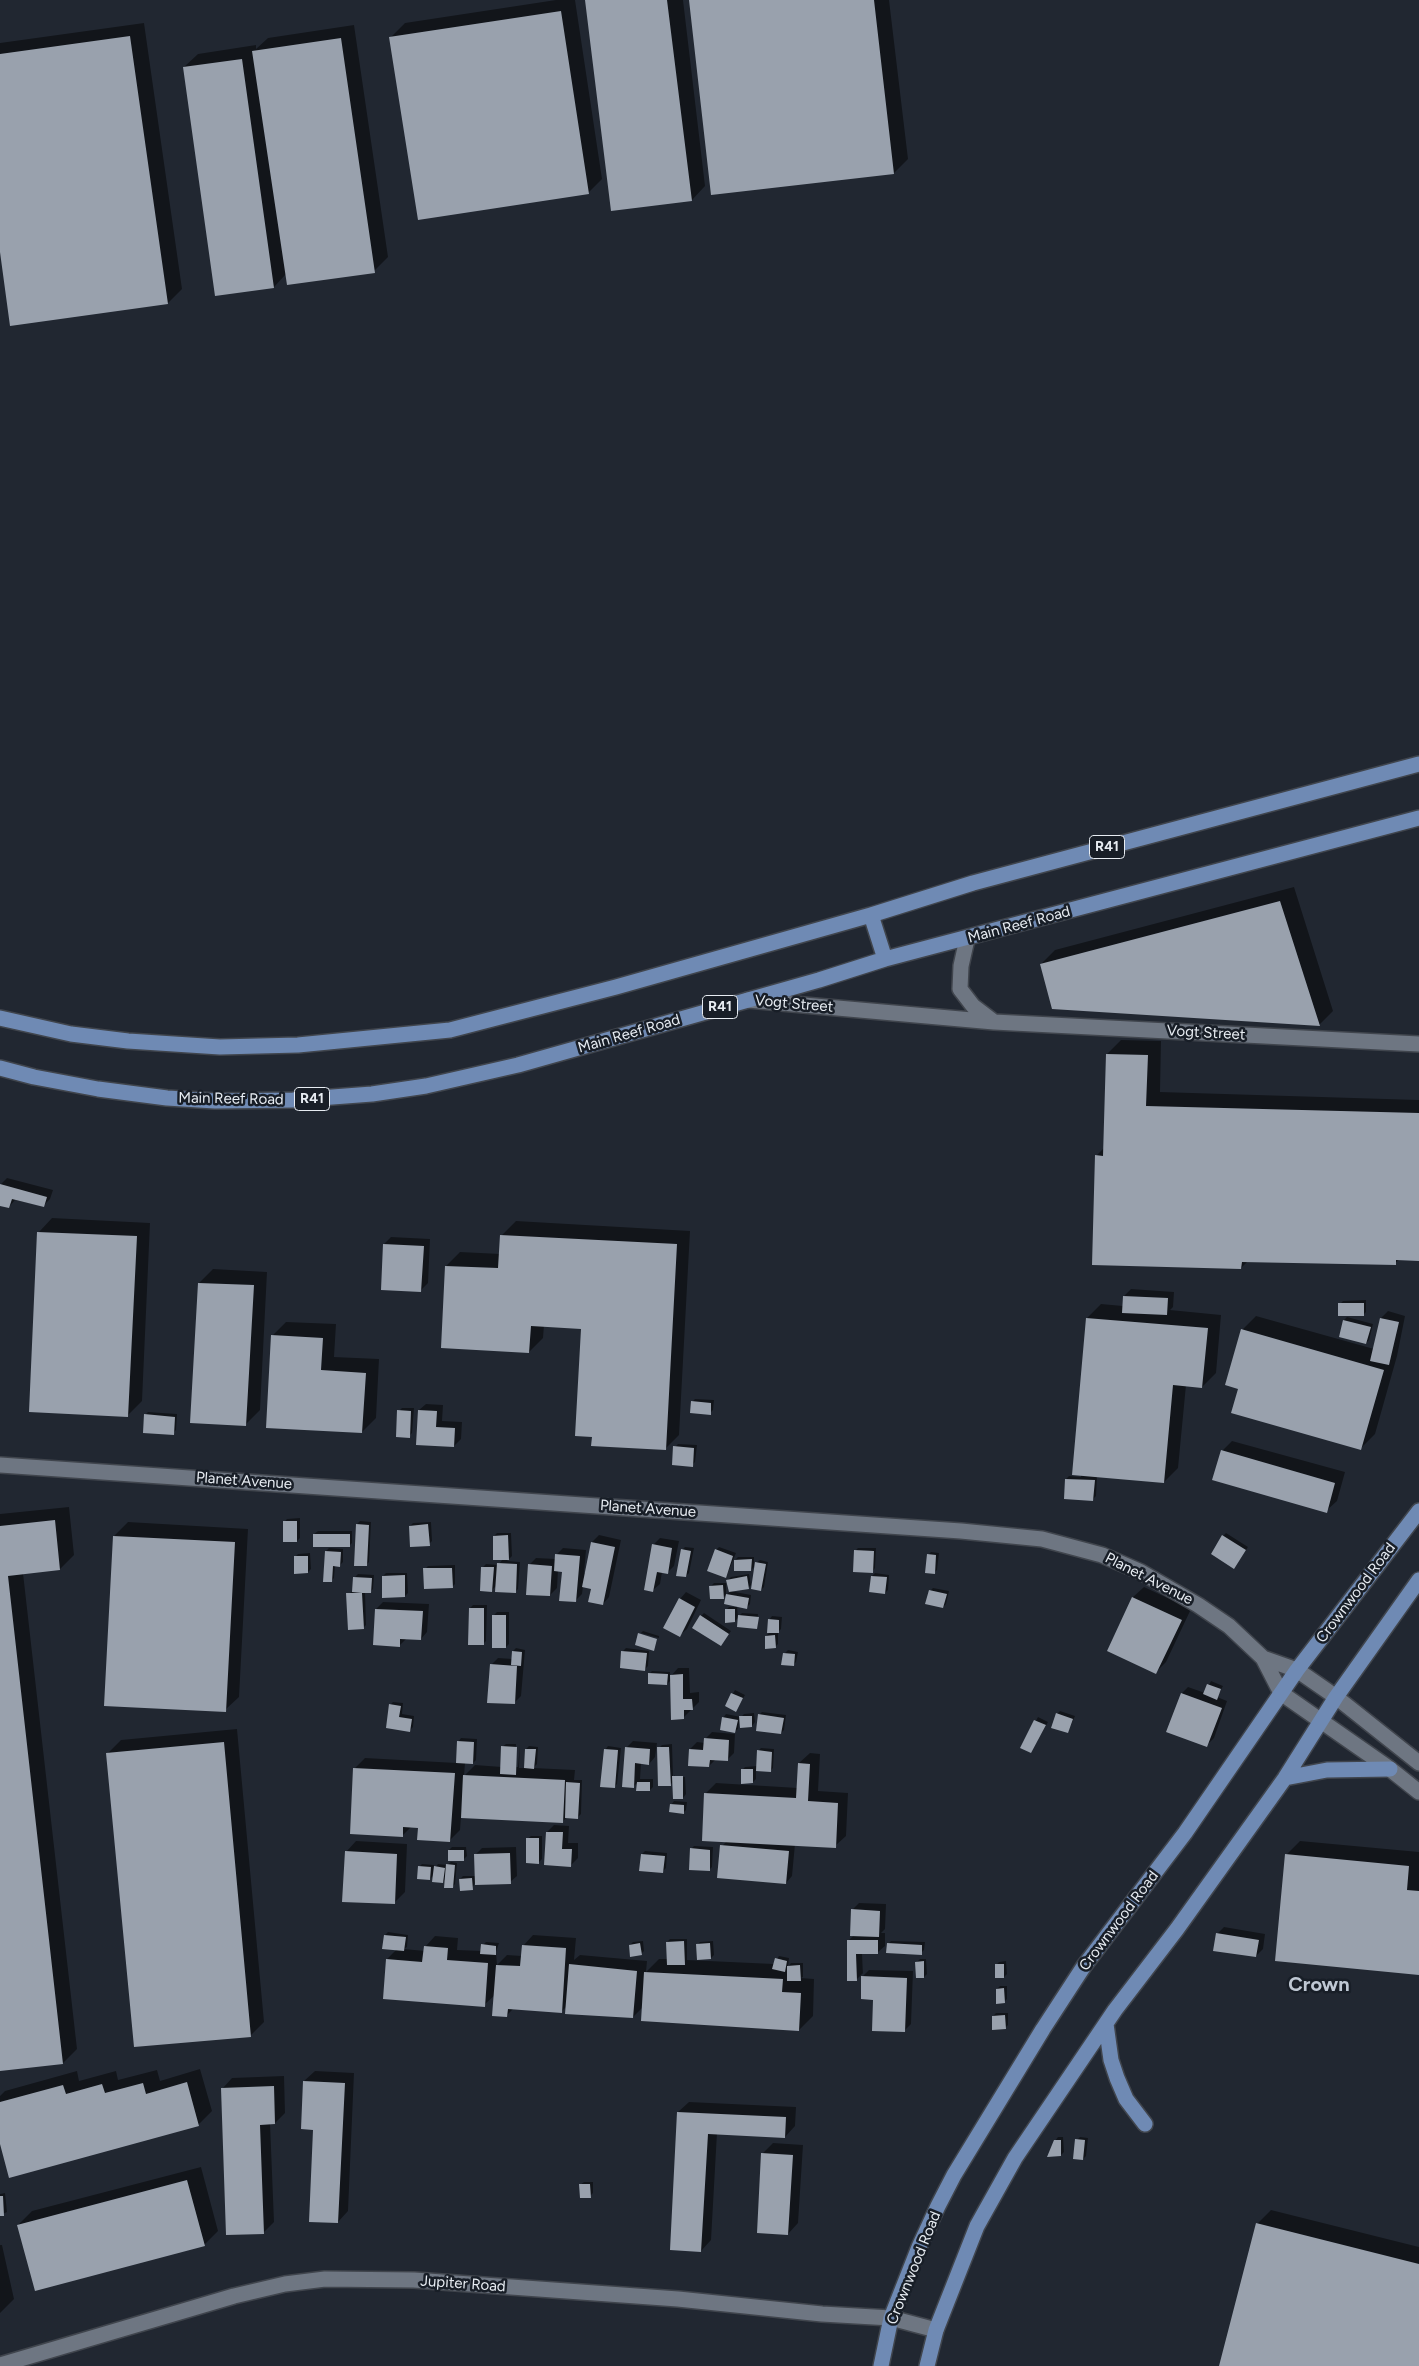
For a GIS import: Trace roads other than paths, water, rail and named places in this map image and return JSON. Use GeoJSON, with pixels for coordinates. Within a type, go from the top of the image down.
{"type":"FeatureCollection","features":[{"type":"Feature","properties":{"kind":"main road","name":"R41"},"geometry":{"type":"LineString","coordinates":[[0,1018],[71,1034],[128,1041],[220,1047],[298,1045],[450,1030],[616,987],[871,915],[972,883],[1419,764]]}},
{"type":"Feature","properties":{"kind":"main road","name":"Main Reef Road"},"geometry":{"type":"LineString","coordinates":[[0,1068],[34,1077],[98,1089],[167,1098],[215,1101],[293,1100],[372,1094],[458,1080],[518,1065],[885,959],[1419,818]]}},
{"type":"Feature","properties":{"kind":"main road"},"geometry":{"type":"LineString","coordinates":[[871,915],[885,959]]}},
{"type":"Feature","properties":{"kind":"main road","name":"Crownwood Road"},"geometry":{"type":"LineString","coordinates":[[881,2366],[891,2318],[919,2248],[954,2175],[1043,2028],[1084,1966],[1186,1833],[1297,1670],[1419,1511]]}},
{"type":"Feature","properties":{"kind":"main road"},"geometry":{"type":"LineString","coordinates":[[927,2366],[936,2330],[977,2226],[1015,2158],[1106,2024],[1177,1929],[1285,1778],[1336,1697],[1419,1580]]}},
{"type":"Feature","properties":{"kind":"main road"},"geometry":{"type":"LineString","coordinates":[[1285,1778],[1327,1770],[1390,1768]]}},
{"type":"Feature","properties":{"kind":"main road"},"geometry":{"type":"LineString","coordinates":[[1106,2024],[1111,2060],[1117,2078],[1126,2099],[1146,2124]]}},
{"type":"Feature","properties":{"kind":"street"},"geometry":{"type":"LineString","coordinates":[[967,938],[961,966],[960,989],[972,1006],[994,1022]]}},
{"type":"Feature","properties":{"kind":"street","name":"Vogt Street"},"geometry":{"type":"LineString","coordinates":[[744,1000],[994,1022],[1419,1044]]}},
{"type":"Feature","properties":{"kind":"street","name":"Planet Avenue"},"geometry":{"type":"LineString","coordinates":[[0,1465],[961,1531],[1042,1539],[1102,1555],[1142,1572],[1198,1605],[1229,1626],[1263,1658],[1281,1693],[1390,1768],[1419,1792]]}},
{"type":"Feature","properties":{"kind":"street","name":"Planet Avenue"},"geometry":{"type":"LineString","coordinates":[[1263,1658],[1297,1670],[1336,1697],[1419,1763]]}},
{"type":"Feature","properties":{"kind":"street","name":"Jupiter Road"},"geometry":{"type":"LineString","coordinates":[[0,2365],[234,2296],[286,2284],[325,2279],[371,2278],[424,2281],[678,2299],[822,2314],[891,2318],[936,2330]]}},
{"type":"Feature","properties":{"kind":"district","name":"Crown"},"geometry":{"type":"Point","coordinates":[1319,1985]}}]}
